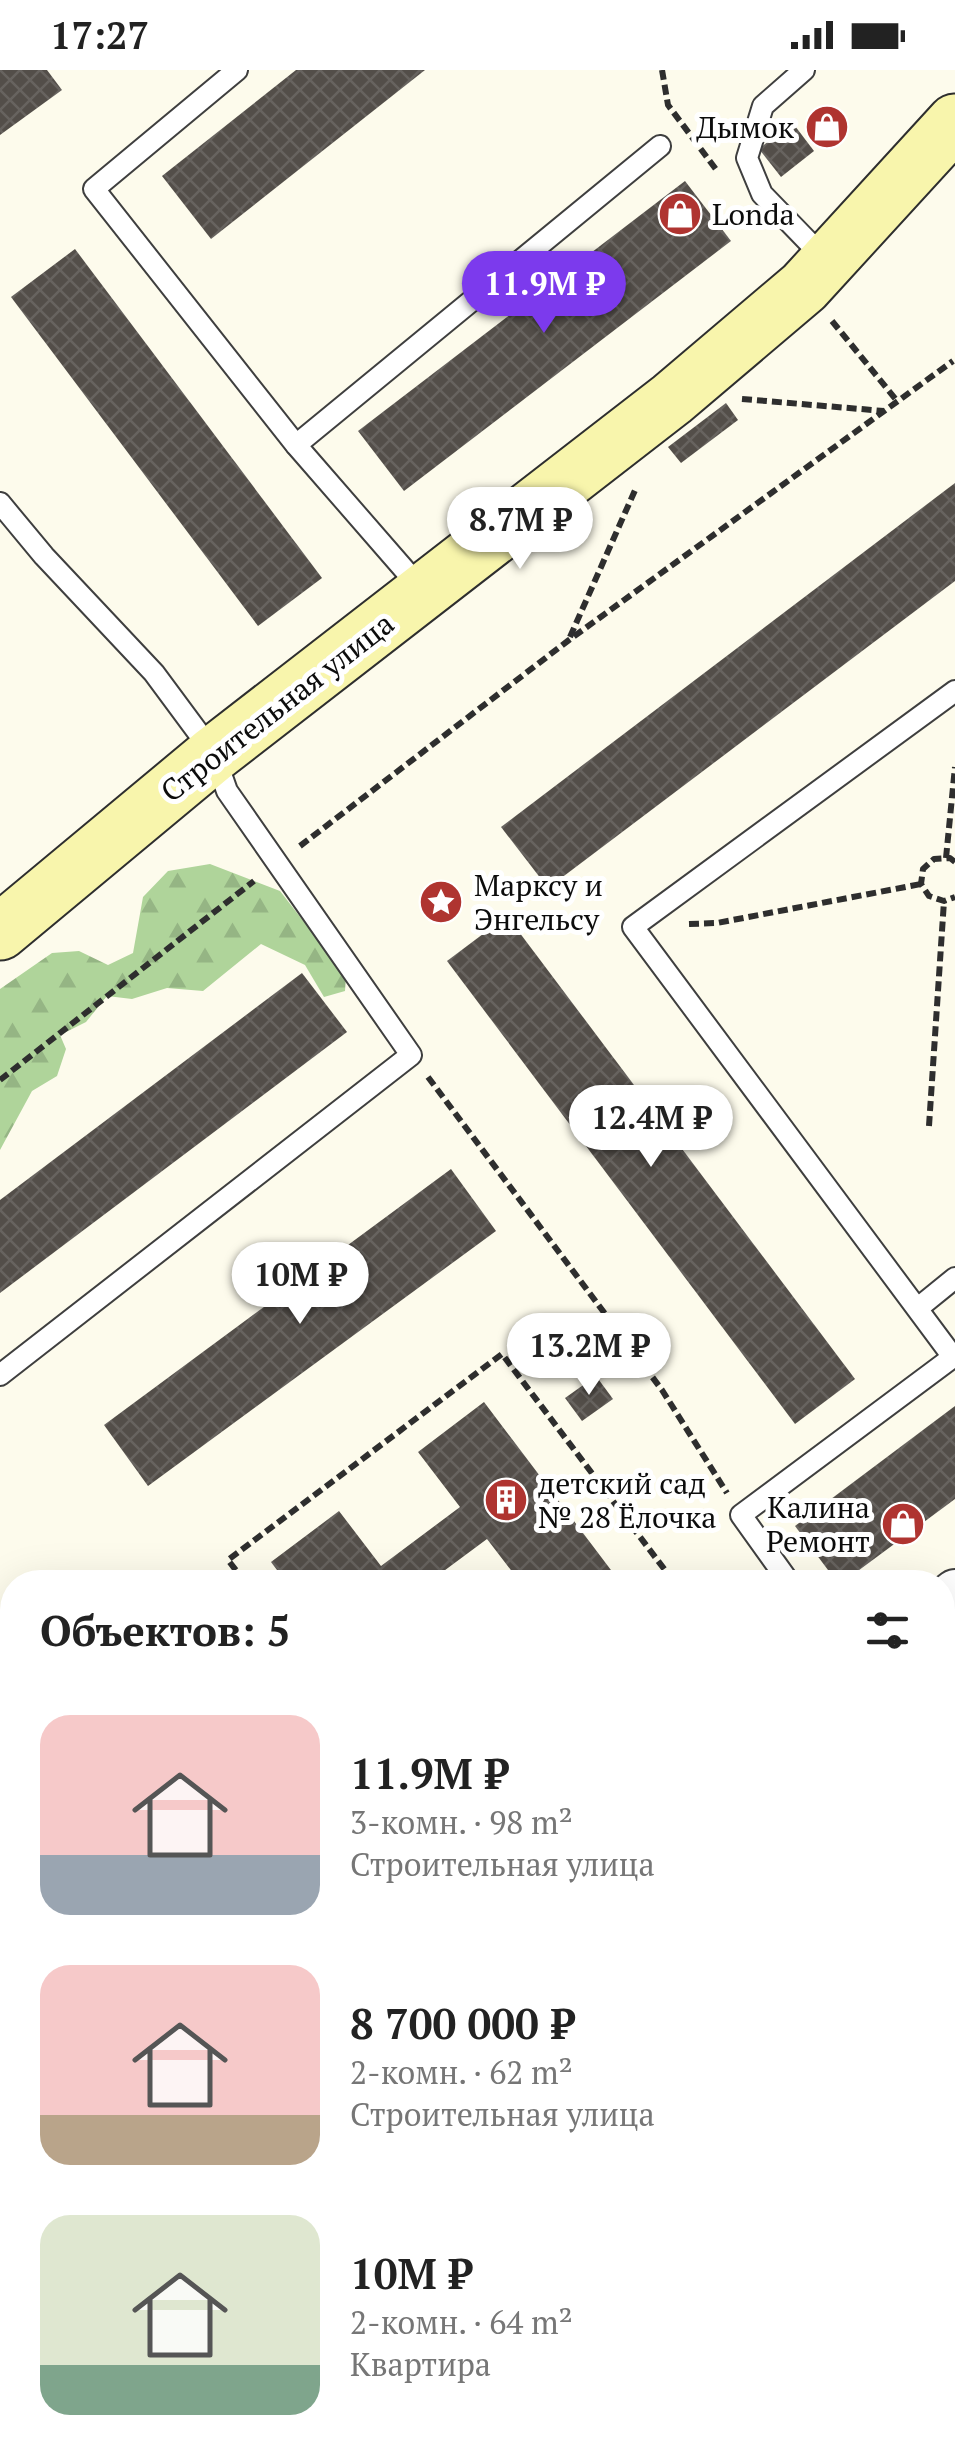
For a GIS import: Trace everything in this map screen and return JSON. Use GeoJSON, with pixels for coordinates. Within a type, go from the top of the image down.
{"type":"FeatureCollection","features":[{"type":"Feature","properties":{"kind":"street","name":"Строительная улица"},"geometry":{"type":"LineString","coordinates":[[0,932],[214,754],[672,399],[804,286],[955,122]]}},
{"type":"Feature","properties":{"kind":"lane"},"geometry":{"type":"LineString","coordinates":[[237,70],[94,189],[296,445],[425,592]]}},
{"type":"Feature","properties":{"kind":"lane"},"geometry":{"type":"LineString","coordinates":[[804,70],[764,106],[747,158],[762,194],[827,262]]}},
{"type":"Feature","properties":{"kind":"lane"},"geometry":{"type":"LineString","coordinates":[[296,445],[660,146]]}},
{"type":"Feature","properties":{"kind":"lane"},"geometry":{"type":"LineString","coordinates":[[0,504],[154,672],[214,754],[227,791],[411,1055],[0,1375]]}},
{"type":"Feature","properties":{"kind":"lane"},"geometry":{"type":"LineString","coordinates":[[780,1570],[741,1515],[953,1357],[633,926],[955,691]]}},
{"type":"Feature","properties":{"kind":"lane"},"geometry":{"type":"LineString","coordinates":[[918,1308],[955,1278]]}},
{"type":"Feature","properties":{"kind":"path"},"geometry":{"type":"LineString","coordinates":[[0,1080],[569,640],[953,361]]}},
{"type":"Feature","properties":{"kind":"path"},"geometry":{"type":"LineString","coordinates":[[724,398],[886,411]]}},
{"type":"Feature","properties":{"kind":"path"},"geometry":{"type":"LineString","coordinates":[[569,640],[643,472]]}},
{"type":"Feature","properties":{"kind":"path"},"geometry":{"type":"LineString","coordinates":[[946,858],[955,766]]}},
{"type":"Feature","properties":{"kind":"path"},"geometry":{"type":"LineString","coordinates":[[955,862],[934,859],[924,869],[921,884],[930,896],[944,902],[955,897]]}},
{"type":"Feature","properties":{"kind":"path"},"geometry":{"type":"LineString","coordinates":[[633,926],[717,923],[921,884]]}},
{"type":"Feature","properties":{"kind":"path"},"geometry":{"type":"LineString","coordinates":[[929,1126],[944,902]]}},
{"type":"Feature","properties":{"kind":"path"},"geometry":{"type":"LineString","coordinates":[[411,1055],[662,1390],[741,1515]]}},
{"type":"Feature","properties":{"kind":"path"},"geometry":{"type":"LineString","coordinates":[[236,1570],[228,1560],[502,1354],[665,1570]]}},
{"type":"Feature","properties":{"kind":"green space"},"geometry":{"type":"Polygon","coordinates":[[[210,864],[280,891],[346,976],[345,991],[324,997],[305,965],[261,944],[203,991],[167,988],[132,999],[107,996],[86,1022],[60,1035],[66,1049],[57,1076],[32,1091],[0,1150],[0,989],[52,953],[79,951],[108,965],[133,953],[143,897],[168,871],[210,864]]]}},
{"type":"Feature","properties":{"kind":"building"},"geometry":{"type":"Polygon","coordinates":[[[0,70],[47,70],[62,90],[0,135],[0,70]]]}},
{"type":"Feature","properties":{"kind":"building"},"geometry":{"type":"Polygon","coordinates":[[[296,70],[425,70],[211,239],[162,176],[296,70]]]}},
{"type":"Feature","properties":{"kind":"building"},"geometry":{"type":"Polygon","coordinates":[[[792,122],[814,151],[781,177],[759,149],[792,122]]]}},
{"type":"Feature","properties":{"kind":"building"},"geometry":{"type":"Polygon","coordinates":[[[685,181],[731,241],[404,491],[358,431],[685,181]]]}},
{"type":"Feature","properties":{"kind":"building"},"geometry":{"type":"Polygon","coordinates":[[[75,249],[322,578],[258,626],[11,297],[75,249]]]}},
{"type":"Feature","properties":{"kind":"building"},"geometry":{"type":"Polygon","coordinates":[[[726,403],[738,420],[681,463],[668,447],[726,403]]]}},
{"type":"Feature","properties":{"kind":"building"},"geometry":{"type":"Polygon","coordinates":[[[955,483],[955,581],[548,888],[501,827],[955,483]]]}},
{"type":"Feature","properties":{"kind":"building"},"geometry":{"type":"Polygon","coordinates":[[[507,916],[855,1379],[795,1424],[447,961],[507,916]]]}},
{"type":"Feature","properties":{"kind":"building"},"geometry":{"type":"Polygon","coordinates":[[[302,973],[347,1032],[0,1293],[0,1200],[302,973]]]}},
{"type":"Feature","properties":{"kind":"building"},"geometry":{"type":"Polygon","coordinates":[[[451,1169],[496,1231],[148,1486],[104,1425],[451,1169]]]}},
{"type":"Feature","properties":{"kind":"building"},"geometry":{"type":"Polygon","coordinates":[[[596,1376],[613,1399],[582,1421],[565,1398],[596,1376]]]}},
{"type":"Feature","properties":{"kind":"building","name":"детский сад № 28 Ёлочка"},"geometry":{"type":"Polygon","coordinates":[[[484,1402],[611,1570],[511,1570],[487,1539],[445,1570],[277,1570],[271,1562],[339,1511],[381,1566],[460,1507],[418,1452],[484,1402]]]}},
{"type":"Feature","properties":{"kind":"building"},"geometry":{"type":"Polygon","coordinates":[[[955,1406],[955,1499],[859,1570],[828,1570],[795,1526],[955,1406]]]}},
{"type":"Feature","properties":{"kind":"place","name":"Дымок"},"geometry":{"type":"Point","coordinates":[827,127]}},
{"type":"Feature","properties":{"kind":"place","name":"Londa"},"geometry":{"type":"Point","coordinates":[680,214]}},
{"type":"Feature","properties":{"kind":"place","name":"Марксу и Энгельсу"},"geometry":{"type":"Point","coordinates":[441,902]}},
{"type":"Feature","properties":{"kind":"place","name":"детский сад № 28 Ёлочка"},"geometry":{"type":"Point","coordinates":[506,1500]}},
{"type":"Feature","properties":{"kind":"place","name":"Калина Ремонт"},"geometry":{"type":"Point","coordinates":[903,1524]}}]}
